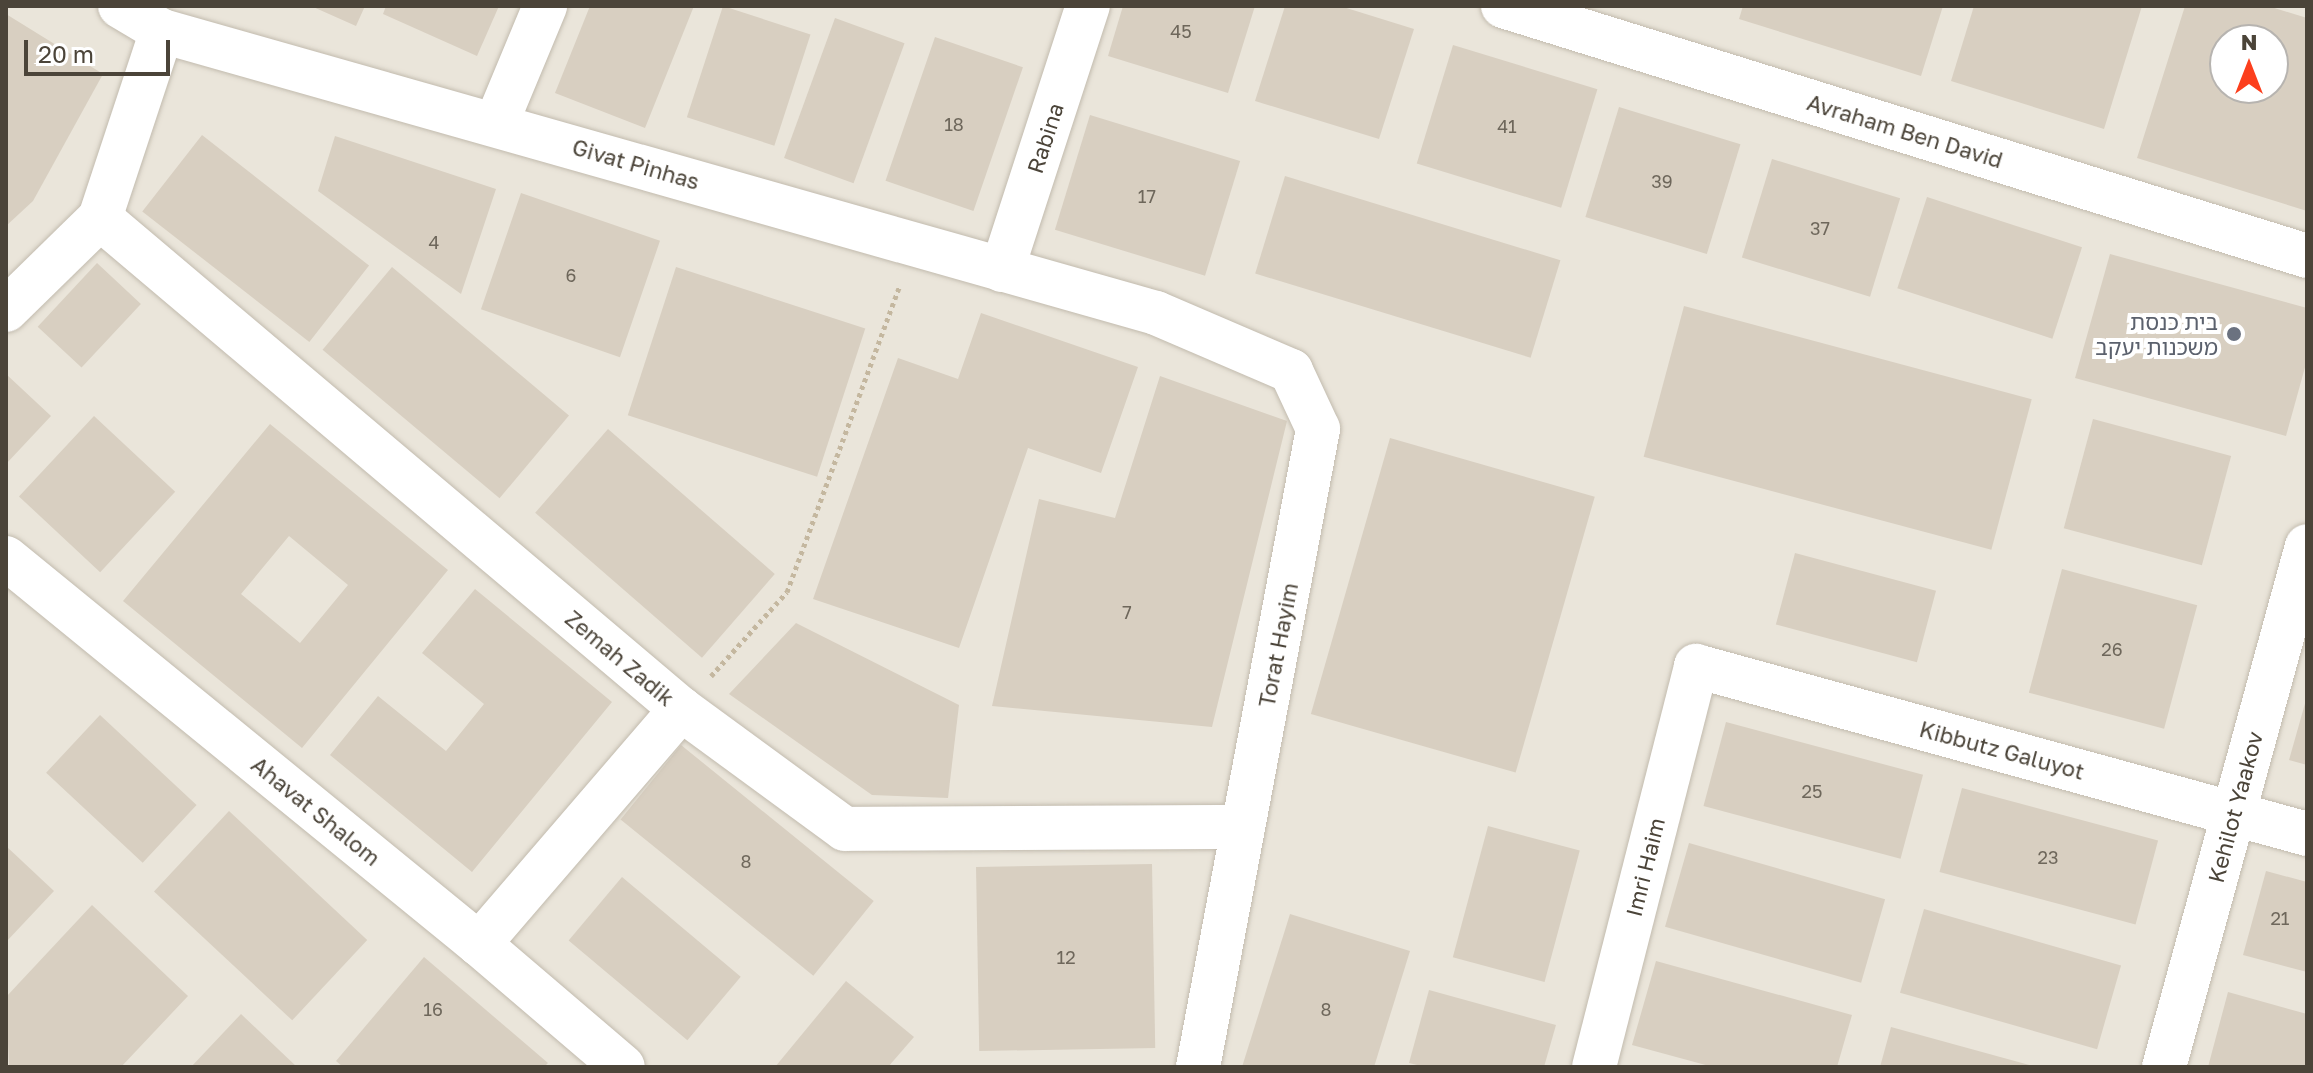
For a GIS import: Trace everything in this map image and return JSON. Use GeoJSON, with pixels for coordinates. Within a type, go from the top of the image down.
{"type":"FeatureCollection","features":[{"type":"Feature","properties":{"kind":"street","name":"Givat Pinhas"},"geometry":{"type":"LineString","coordinates":[[120,6],[162,31],[1156,313]]}},
{"type":"Feature","properties":{"kind":"street"},"geometry":{"type":"LineString","coordinates":[[496,124],[545,6]]}},
{"type":"Feature","properties":{"kind":"street","name":"Rabina"},"geometry":{"type":"LineString","coordinates":[[1002,270],[1088,6]]}},
{"type":"Feature","properties":{"kind":"street","name":"Avraham Ben David"},"geometry":{"type":"LineString","coordinates":[[1503,6],[2307,256]]}},
{"type":"Feature","properties":{"kind":"street"},"geometry":{"type":"LineString","coordinates":[[6,310],[100,218],[162,31]]}},
{"type":"Feature","properties":{"kind":"street","name":"Zemah Zadik"},"geometry":{"type":"LineString","coordinates":[[100,218],[681,709],[845,829],[1243,827]]}},
{"type":"Feature","properties":{"kind":"street","name":"Torat Hayim"},"geometry":{"type":"LineString","coordinates":[[1156,313],[1291,371],[1318,429],[1198,1067]]}},
{"type":"Feature","properties":{"kind":"street","name":"Kehilot Yaakov"},"geometry":{"type":"LineString","coordinates":[[2164,1067],[2307,546]]}},
{"type":"Feature","properties":{"kind":"street","name":"Ahavat Shalom"},"geometry":{"type":"LineString","coordinates":[[6,558],[479,944],[615,1064]]}},
{"type":"Feature","properties":{"kind":"street","name":"Kibbutz Galuyot"},"geometry":{"type":"LineString","coordinates":[[1696,666],[2307,834]]}},
{"type":"Feature","properties":{"kind":"street","name":"Imri Haim"},"geometry":{"type":"LineString","coordinates":[[1594,1067],[1696,666]]}},
{"type":"Feature","properties":{"kind":"street"},"geometry":{"type":"LineString","coordinates":[[479,944],[681,709]]}},
{"type":"Feature","properties":{"kind":"path"},"geometry":{"type":"LineString","coordinates":[[681,709],[787,592],[914,245]]}},
{"type":"Feature","properties":{"kind":"shaded area"},"geometry":{"type":"Polygon","coordinates":[[[6,6],[2307,6],[2307,1067],[6,1067],[6,6]]]}},
{"type":"Feature","properties":{"kind":"building"},"geometry":{"type":"Polygon","coordinates":[[[311,6],[365,6],[356,26],[311,6]]]}},
{"type":"Feature","properties":{"kind":"building"},"geometry":{"type":"Polygon","coordinates":[[[386,6],[499,6],[477,56],[383,14],[386,6]]]}},
{"type":"Feature","properties":{"kind":"building"},"geometry":{"type":"Polygon","coordinates":[[[590,6],[694,6],[645,128],[555,93],[590,6]]]}},
{"type":"Feature","properties":{"kind":"building"},"geometry":{"type":"Polygon","coordinates":[[[723,6],[810,34],[774,146],[687,117],[723,6]]]}},
{"type":"Feature","properties":{"kind":"building"},"geometry":{"type":"Polygon","coordinates":[[[1123,6],[1255,6],[1228,93],[1108,56],[1123,6]]]}},
{"type":"Feature","properties":{"kind":"building"},"geometry":{"type":"Polygon","coordinates":[[[1285,6],[1340,6],[1414,29],[1379,139],[1255,101],[1285,6]]]}},
{"type":"Feature","properties":{"kind":"building"},"geometry":{"type":"Polygon","coordinates":[[[1743,6],[1943,6],[1921,76],[1739,19],[1743,6]]]}},
{"type":"Feature","properties":{"kind":"building"},"geometry":{"type":"Polygon","coordinates":[[[1974,6],[2142,6],[2104,129],[1951,81],[1974,6]]]}},
{"type":"Feature","properties":{"kind":"building"},"geometry":{"type":"Polygon","coordinates":[[[2185,6],[2268,6],[2307,18],[2307,211],[2137,158],[2185,6]]]}},
{"type":"Feature","properties":{"kind":"building"},"geometry":{"type":"Polygon","coordinates":[[[6,14],[103,74],[33,201],[6,226],[6,14]]]}},
{"type":"Feature","properties":{"kind":"building"},"geometry":{"type":"Polygon","coordinates":[[[835,18],[905,43],[854,183],[784,158],[835,18]]]}},
{"type":"Feature","properties":{"kind":"building"},"geometry":{"type":"Polygon","coordinates":[[[935,37],[1023,67],[973,211],[886,181],[935,37]]]}},
{"type":"Feature","properties":{"kind":"building"},"geometry":{"type":"Polygon","coordinates":[[[1453,45],[1597,89],[1561,208],[1417,164],[1453,45]]]}},
{"type":"Feature","properties":{"kind":"building"},"geometry":{"type":"Polygon","coordinates":[[[1619,107],[1740,144],[1707,254],[1585,217],[1619,107]]]}},
{"type":"Feature","properties":{"kind":"building"},"geometry":{"type":"Polygon","coordinates":[[[1090,115],[1240,161],[1205,276],[1055,230],[1090,115]]]}},
{"type":"Feature","properties":{"kind":"building"},"geometry":{"type":"Polygon","coordinates":[[[202,135],[369,266],[309,342],[142,211],[202,135]]]}},
{"type":"Feature","properties":{"kind":"building"},"geometry":{"type":"Polygon","coordinates":[[[335,136],[496,189],[461,294],[318,191],[335,136]]]}},
{"type":"Feature","properties":{"kind":"building"},"geometry":{"type":"Polygon","coordinates":[[[1772,159],[1900,198],[1870,297],[1742,257],[1772,159]]]}},
{"type":"Feature","properties":{"kind":"building"},"geometry":{"type":"Polygon","coordinates":[[[1285,176],[1560,260],[1531,358],[1255,274],[1285,176]]]}},
{"type":"Feature","properties":{"kind":"building"},"geometry":{"type":"Polygon","coordinates":[[[521,193],[660,241],[620,357],[481,309],[521,193]]]}},
{"type":"Feature","properties":{"kind":"building"},"geometry":{"type":"Polygon","coordinates":[[[1927,197],[2082,247],[2052,339],[1897,288],[1927,197]]]}},
{"type":"Feature","properties":{"kind":"building"},"geometry":{"type":"Polygon","coordinates":[[[2110,254],[2307,308],[2307,360],[2286,436],[2075,378],[2110,254]]]}},
{"type":"Feature","properties":{"kind":"building"},"geometry":{"type":"Polygon","coordinates":[[[97,263],[141,304],[82,368],[38,327],[97,263]]]}},
{"type":"Feature","properties":{"kind":"building"},"geometry":{"type":"Polygon","coordinates":[[[392,267],[569,415],[500,498],[323,350],[392,267]]]}},
{"type":"Feature","properties":{"kind":"building"},"geometry":{"type":"Polygon","coordinates":[[[676,267],[865,328],[817,477],[628,415],[676,267]]]}},
{"type":"Feature","properties":{"kind":"building"},"geometry":{"type":"Polygon","coordinates":[[[1684,306],[2032,399],[1991,550],[1644,457],[1684,306]]]}},
{"type":"Feature","properties":{"kind":"building"},"geometry":{"type":"Polygon","coordinates":[[[981,313],[1138,367],[1101,473],[1028,448],[959,648],[813,599],[898,358],[958,379],[981,313]]]}},
{"type":"Feature","properties":{"kind":"building"},"geometry":{"type":"Polygon","coordinates":[[[6,374],[51,416],[6,464],[6,374]]]}},
{"type":"Feature","properties":{"kind":"building"},"geometry":{"type":"Polygon","coordinates":[[[1160,376],[1287,421],[1212,727],[992,706],[1039,499],[1115,518],[1160,376]]]}},
{"type":"Feature","properties":{"kind":"building"},"geometry":{"type":"Polygon","coordinates":[[[94,416],[175,492],[100,572],[19,496],[94,416]]]}},
{"type":"Feature","properties":{"kind":"building"},"geometry":{"type":"Polygon","coordinates":[[[2093,419],[2231,456],[2202,565],[2064,528],[2093,419]]]}},
{"type":"Feature","properties":{"kind":"building"},"geometry":{"type":"Polygon","coordinates":[[[270,424],[448,570],[302,748],[123,601],[270,424]],[[289,536],[241,594],[300,643],[348,585],[289,536]]]}},
{"type":"Feature","properties":{"kind":"building"},"geometry":{"type":"Polygon","coordinates":[[[608,429],[775,574],[702,658],[535,513],[608,429]]]}},
{"type":"Feature","properties":{"kind":"building"},"geometry":{"type":"Polygon","coordinates":[[[1390,438],[1595,497],[1516,773],[1311,714],[1390,438]]]}},
{"type":"Feature","properties":{"kind":"building"},"geometry":{"type":"Polygon","coordinates":[[[1795,553],[1936,591],[1917,662],[1776,624],[1795,553]]]}},
{"type":"Feature","properties":{"kind":"building"},"geometry":{"type":"Polygon","coordinates":[[[2062,569],[2197,605],[2164,729],[2029,693],[2062,569]]]}},
{"type":"Feature","properties":{"kind":"building"},"geometry":{"type":"Polygon","coordinates":[[[475,589],[612,702],[472,872],[330,755],[378,696],[446,751],[484,704],[422,653],[475,589]]]}},
{"type":"Feature","properties":{"kind":"building"},"geometry":{"type":"Polygon","coordinates":[[[796,623],[959,705],[948,798],[872,795],[729,694],[796,623]]]}},
{"type":"Feature","properties":{"kind":"building"},"geometry":{"type":"Polygon","coordinates":[[[2307,700],[2307,765],[2289,760],[2307,700]]]}},
{"type":"Feature","properties":{"kind":"building"},"geometry":{"type":"Polygon","coordinates":[[[100,715],[197,805],[143,863],[46,773],[100,715]]]}},
{"type":"Feature","properties":{"kind":"building"},"geometry":{"type":"Polygon","coordinates":[[[1726,722],[1923,775],[1901,859],[1703,806],[1726,722]]]}},
{"type":"Feature","properties":{"kind":"building"},"geometry":{"type":"Polygon","coordinates":[[[681,745],[874,901],[813,976],[621,820],[681,745]]]}},
{"type":"Feature","properties":{"kind":"building"},"geometry":{"type":"Polygon","coordinates":[[[1962,788],[2158,841],[2136,925],[1939,872],[1962,788]]]}},
{"type":"Feature","properties":{"kind":"building"},"geometry":{"type":"Polygon","coordinates":[[[229,811],[367,940],[292,1020],[154,891],[229,811]]]}},
{"type":"Feature","properties":{"kind":"building"},"geometry":{"type":"Polygon","coordinates":[[[1488,826],[1580,851],[1545,982],[1453,957],[1488,826]]]}},
{"type":"Feature","properties":{"kind":"building"},"geometry":{"type":"Polygon","coordinates":[[[1689,843],[1885,899],[1861,983],[1665,927],[1689,843]]]}},
{"type":"Feature","properties":{"kind":"building"},"geometry":{"type":"Polygon","coordinates":[[[6,846],[54,891],[6,942],[6,846]]]}},
{"type":"Feature","properties":{"kind":"building"},"geometry":{"type":"Polygon","coordinates":[[[1152,864],[1155,1048],[979,1051],[976,867],[1152,864]]]}},
{"type":"Feature","properties":{"kind":"building"},"geometry":{"type":"Polygon","coordinates":[[[2266,871],[2307,882],[2307,972],[2243,955],[2266,871]]]}},
{"type":"Feature","properties":{"kind":"building"},"geometry":{"type":"Polygon","coordinates":[[[622,877],[741,977],[687,1040],[569,941],[622,877]]]}},
{"type":"Feature","properties":{"kind":"building"},"geometry":{"type":"Polygon","coordinates":[[[92,905],[188,996],[121,1067],[9,1067],[6,997],[92,905]]]}},
{"type":"Feature","properties":{"kind":"building"},"geometry":{"type":"Polygon","coordinates":[[[1924,909],[2121,966],[2097,1049],[1900,993],[1924,909]]]}},
{"type":"Feature","properties":{"kind":"building"},"geometry":{"type":"Polygon","coordinates":[[[1290,914],[1410,951],[1374,1067],[1242,1067],[1290,914]]]}},
{"type":"Feature","properties":{"kind":"building"},"geometry":{"type":"Polygon","coordinates":[[[424,957],[548,1063],[544,1067],[343,1067],[336,1061],[424,957]]]}},
{"type":"Feature","properties":{"kind":"building"},"geometry":{"type":"Polygon","coordinates":[[[1656,961],[1852,1015],[1837,1067],[1713,1067],[1632,1045],[1656,961]]]}},
{"type":"Feature","properties":{"kind":"building"},"geometry":{"type":"Polygon","coordinates":[[[846,981],[914,1037],[888,1067],[775,1067],[846,981]]]}},
{"type":"Feature","properties":{"kind":"building"},"geometry":{"type":"Polygon","coordinates":[[[1429,990],[1556,1025],[1544,1067],[1425,1067],[1409,1063],[1429,990]]]}},
{"type":"Feature","properties":{"kind":"building"},"geometry":{"type":"Polygon","coordinates":[[[2228,992],[2307,1014],[2307,1067],[2208,1067],[2228,992]]]}},
{"type":"Feature","properties":{"kind":"building"},"geometry":{"type":"Polygon","coordinates":[[[241,1014],[297,1067],[191,1067],[241,1014]]]}},
{"type":"Feature","properties":{"kind":"building"},"geometry":{"type":"Polygon","coordinates":[[[1891,1027],[2033,1066],[2033,1067],[1880,1067],[1891,1027]]]}},
{"type":"Feature","properties":{"kind":"place","name":"בית כנסת משכנות יעקב"},"geometry":{"type":"Point","coordinates":[2234,334]}}]}
